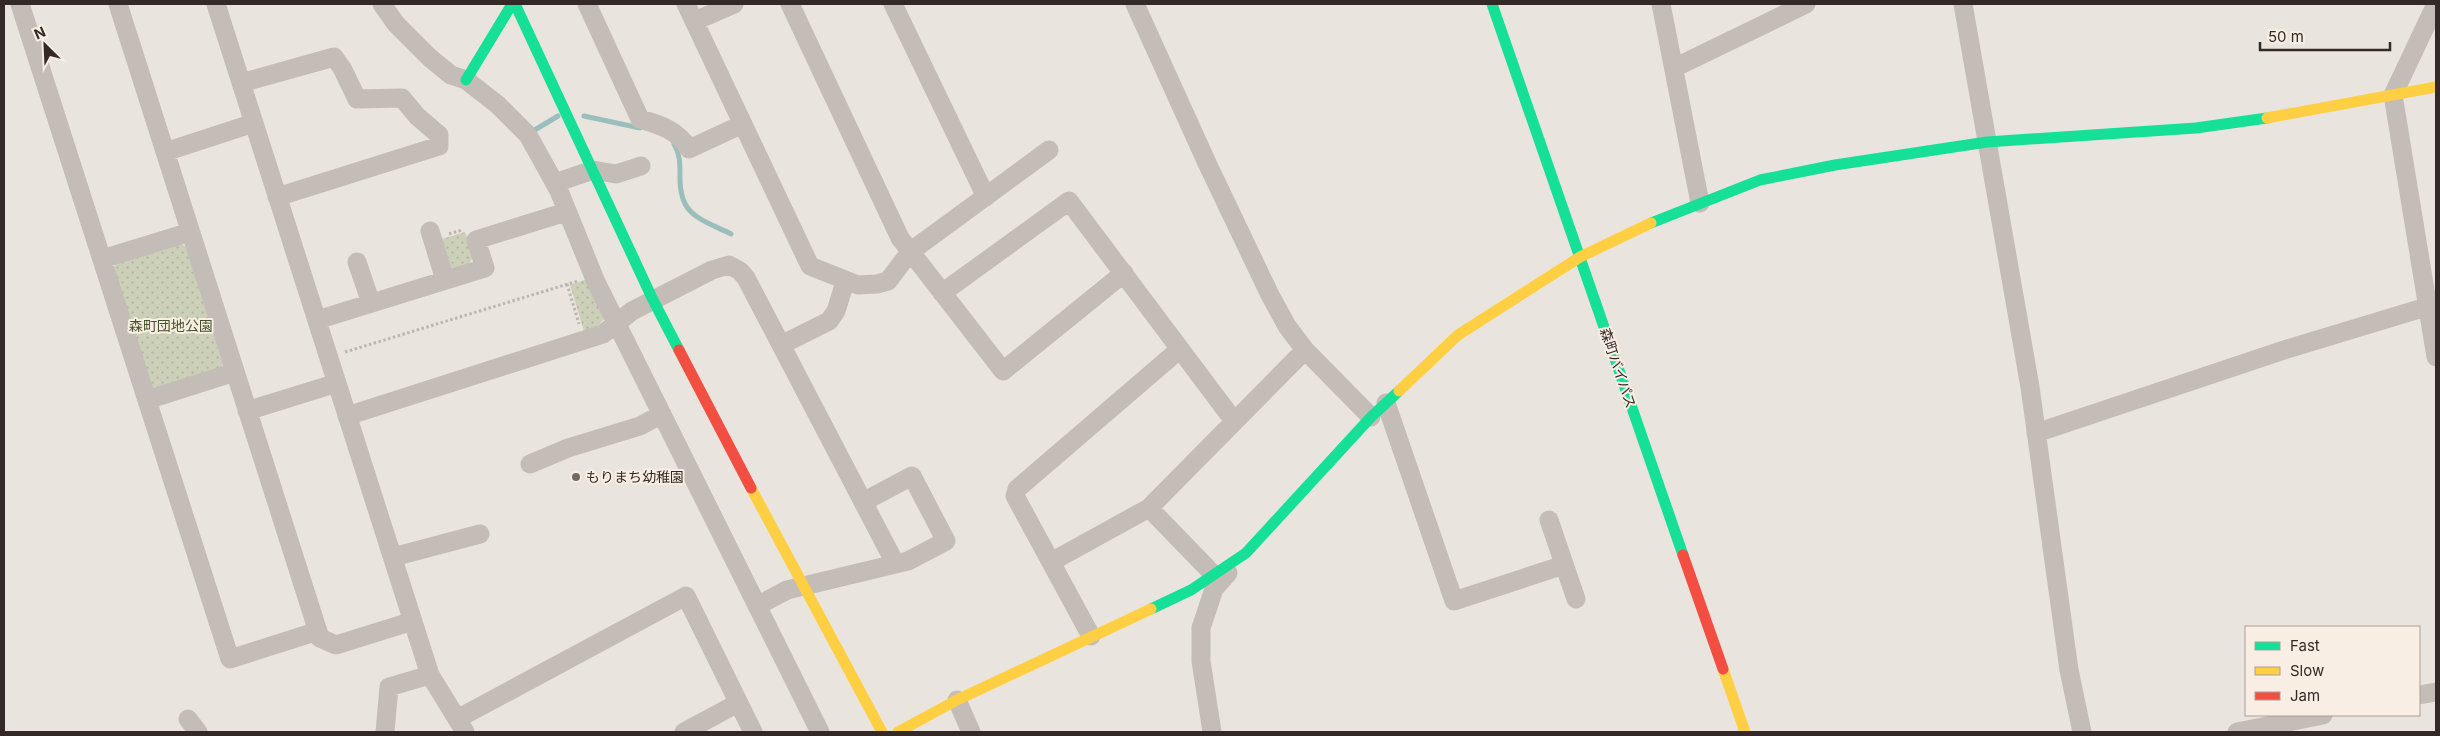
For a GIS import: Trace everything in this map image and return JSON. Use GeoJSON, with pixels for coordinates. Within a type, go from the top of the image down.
{"type":"FeatureCollection","features":[{"type":"Feature","properties":{"kind":"street"},"geometry":{"type":"LineString","coordinates":[[20,4],[230,659],[318,631]]}},
{"type":"Feature","properties":{"kind":"street"},"geometry":{"type":"LineString","coordinates":[[118,4],[320,638],[336,645],[413,621]]}},
{"type":"Feature","properties":{"kind":"street"},"geometry":{"type":"LineString","coordinates":[[216,4],[430,675],[461,726],[686,596],[753,732]]}},
{"type":"Feature","properties":{"kind":"street"},"geometry":{"type":"LineString","coordinates":[[382,4],[402,30],[430,58],[451,75],[466,80],[498,105],[528,135],[555,183],[593,276],[820,732]]}},
{"type":"Feature","properties":{"kind":"street"},"geometry":{"type":"LineString","coordinates":[[466,80],[512,4]]}},
{"type":"Feature","properties":{"kind":"street"},"geometry":{"type":"LineString","coordinates":[[515,4],[654,300],[802,586],[882,732]]}},
{"type":"Feature","properties":{"kind":"street"},"geometry":{"type":"LineString","coordinates":[[587,4],[640,119],[662,125],[673,131],[682,138],[689,149],[743,124]]}},
{"type":"Feature","properties":{"kind":"street"},"geometry":{"type":"LineString","coordinates":[[686,4],[810,266],[845,282],[858,285],[877,284],[888,280],[910,252],[1049,150]]}},
{"type":"Feature","properties":{"kind":"street"},"geometry":{"type":"LineString","coordinates":[[694,21],[734,4]]}},
{"type":"Feature","properties":{"kind":"street"},"geometry":{"type":"LineString","coordinates":[[790,4],[900,238],[1003,371],[1124,273]]}},
{"type":"Feature","properties":{"kind":"street"},"geometry":{"type":"LineString","coordinates":[[893,4],[986,197]]}},
{"type":"Feature","properties":{"kind":"street"},"geometry":{"type":"LineString","coordinates":[[1135,4],[1270,295],[1287,326],[1304,350],[1371,418]]}},
{"type":"Feature","properties":{"kind":"street","name":"森町バイパス"},"geometry":{"type":"LineString","coordinates":[[1492,4],[1744,732]]}},
{"type":"Feature","properties":{"kind":"street"},"geometry":{"type":"LineString","coordinates":[[1661,4],[1700,203]]}},
{"type":"Feature","properties":{"kind":"street"},"geometry":{"type":"LineString","coordinates":[[1674,68],[1806,4]]}},
{"type":"Feature","properties":{"kind":"street"},"geometry":{"type":"LineString","coordinates":[[1963,4],[2036,433],[2069,670],[2082,732]]}},
{"type":"Feature","properties":{"kind":"street"},"geometry":{"type":"LineString","coordinates":[[2436,4],[2393,95],[2432,305],[2436,357]]}},
{"type":"Feature","properties":{"kind":"street"},"geometry":{"type":"LineString","coordinates":[[241,83],[334,57],[342,68],[357,99],[402,98],[417,116],[439,135],[439,146],[277,197]]}},
{"type":"Feature","properties":{"kind":"street"},"geometry":{"type":"LineString","coordinates":[[1212,732],[1202,670],[1201,628],[1214,588],[1371,418],[1458,335],[1580,258],[1664,217],[1760,180],[1835,165],[1987,142],[2196,128],[2260,120],[2436,87]]}},
{"type":"Feature","properties":{"kind":"street"},"geometry":{"type":"LineString","coordinates":[[165,152],[254,123]]}},
{"type":"Feature","properties":{"kind":"street"},"geometry":{"type":"LineString","coordinates":[[555,183],[593,170],[616,174],[641,166]]}},
{"type":"Feature","properties":{"kind":"street"},"geometry":{"type":"LineString","coordinates":[[942,293],[1070,201],[1234,421]]}},
{"type":"Feature","properties":{"kind":"street"},"geometry":{"type":"LineString","coordinates":[[316,320],[485,268],[476,240],[566,212]]}},
{"type":"Feature","properties":{"kind":"street"},"geometry":{"type":"LineString","coordinates":[[102,259],[190,232]]}},
{"type":"Feature","properties":{"kind":"street"},"geometry":{"type":"LineString","coordinates":[[431,235],[445,280]]}},
{"type":"Feature","properties":{"kind":"street"},"geometry":{"type":"LineString","coordinates":[[357,262],[371,303]]}},
{"type":"Feature","properties":{"kind":"street"},"geometry":{"type":"LineString","coordinates":[[347,416],[603,334],[632,311],[712,270],[722,266],[734,267],[746,278],[895,563]]}},
{"type":"Feature","properties":{"kind":"street"},"geometry":{"type":"LineString","coordinates":[[781,345],[830,321],[836,311],[845,282]]}},
{"type":"Feature","properties":{"kind":"street"},"geometry":{"type":"LineString","coordinates":[[2036,433],[2284,350],[2432,305]]}},
{"type":"Feature","properties":{"kind":"street"},"geometry":{"type":"LineString","coordinates":[[1091,636],[1015,496],[1017,489],[1180,349]]}},
{"type":"Feature","properties":{"kind":"street"},"geometry":{"type":"LineString","coordinates":[[1051,562],[1149,508],[1304,350]]}},
{"type":"Feature","properties":{"kind":"street"},"geometry":{"type":"LineString","coordinates":[[147,400],[235,372]]}},
{"type":"Feature","properties":{"kind":"street"},"geometry":{"type":"LineString","coordinates":[[247,410],[337,383]]}},
{"type":"Feature","properties":{"kind":"street"},"geometry":{"type":"LineString","coordinates":[[1386,403],[1454,601],[1564,565]]}},
{"type":"Feature","properties":{"kind":"street"},"geometry":{"type":"LineString","coordinates":[[530,464],[568,448],[640,426],[662,414]]}},
{"type":"Feature","properties":{"kind":"street"},"geometry":{"type":"LineString","coordinates":[[757,606],[786,590],[908,561],[946,541],[912,476],[863,502]]}},
{"type":"Feature","properties":{"kind":"street"},"geometry":{"type":"LineString","coordinates":[[1149,508],[1214,575]]}},
{"type":"Feature","properties":{"kind":"street"},"geometry":{"type":"LineString","coordinates":[[1549,520],[1576,599]]}},
{"type":"Feature","properties":{"kind":"street"},"geometry":{"type":"LineString","coordinates":[[393,557],[480,534]]}},
{"type":"Feature","properties":{"kind":"street"},"geometry":{"type":"LineString","coordinates":[[898,732],[957,700],[1191,590],[1246,553]]}},
{"type":"Feature","properties":{"kind":"street"},"geometry":{"type":"LineString","coordinates":[[385,732],[389,687],[430,675]]}},
{"type":"Feature","properties":{"kind":"street"},"geometry":{"type":"LineString","coordinates":[[2420,695],[2436,692]]}},
{"type":"Feature","properties":{"kind":"street"},"geometry":{"type":"LineString","coordinates":[[957,700],[971,732]]}},
{"type":"Feature","properties":{"kind":"street"},"geometry":{"type":"LineString","coordinates":[[684,732],[738,703]]}},
{"type":"Feature","properties":{"kind":"street"},"geometry":{"type":"LineString","coordinates":[[2237,732],[2318,716]]}},
{"type":"Feature","properties":{"kind":"path"},"geometry":{"type":"LineString","coordinates":[[431,235],[466,229],[470,238],[476,240]]}},
{"type":"Feature","properties":{"kind":"path"},"geometry":{"type":"LineString","coordinates":[[339,354],[593,276]]}},
{"type":"Feature","properties":{"kind":"path"},"geometry":{"type":"LineString","coordinates":[[567,284],[584,340]]}},
{"type":"Feature","properties":{"kind":"green space"},"geometry":{"type":"Polygon","coordinates":[[[465,232],[473,257],[469,264],[453,269],[447,265],[439,240],[465,232]]]}},
{"type":"Feature","properties":{"kind":"green space","name":"森町団地公園"},"geometry":{"type":"Polygon","coordinates":[[[178,241],[186,247],[223,365],[218,372],[158,391],[151,387],[114,268],[117,260],[178,241]]]}},
{"type":"Feature","properties":{"kind":"green space"},"geometry":{"type":"Polygon","coordinates":[[[587,279],[604,319],[597,327],[584,331],[570,285],[587,279]]]}},
{"type":"Feature","properties":{"kind":"waterway"},"geometry":{"type":"LineString","coordinates":[[533,131],[558,116]]}},
{"type":"Feature","properties":{"kind":"waterway"},"geometry":{"type":"LineString","coordinates":[[584,116],[640,128]]}},
{"type":"Feature","properties":{"kind":"waterway"},"geometry":{"type":"LineString","coordinates":[[674,144],[679,159],[683,199],[687,207],[701,219],[731,234]]}},
{"type":"Feature","properties":{"kind":"traffic: fast"},"geometry":{"type":"LineString","coordinates":[[466,80],[512,4]]}},
{"type":"Feature","properties":{"kind":"traffic: fast"},"geometry":{"type":"LineString","coordinates":[[515,4],[653,300],[679,350]]}},
{"type":"Feature","properties":{"kind":"traffic: fast"},"geometry":{"type":"LineString","coordinates":[[1492,4],[1683,555]]}},
{"type":"Feature","properties":{"kind":"traffic: fast"},"geometry":{"type":"LineString","coordinates":[[1651,223],[1760,180],[1835,165],[1987,142],[2196,128],[2267,118]]}},
{"type":"Feature","properties":{"kind":"traffic: fast"},"geometry":{"type":"LineString","coordinates":[[1151,609],[1191,590],[1246,553],[1371,417],[1399,391]]}},
{"type":"Feature","properties":{"kind":"traffic: slow"},"geometry":{"type":"LineString","coordinates":[[2267,118],[2436,87]]}},
{"type":"Feature","properties":{"kind":"traffic: slow"},"geometry":{"type":"LineString","coordinates":[[1399,391],[1458,335],[1580,257],[1651,223]]}},
{"type":"Feature","properties":{"kind":"traffic: slow"},"geometry":{"type":"LineString","coordinates":[[751,488],[882,732]]}},
{"type":"Feature","properties":{"kind":"traffic: slow"},"geometry":{"type":"LineString","coordinates":[[898,732],[957,700],[1151,609]]}},
{"type":"Feature","properties":{"kind":"traffic: slow"},"geometry":{"type":"LineString","coordinates":[[1723,669],[1745,732]]}},
{"type":"Feature","properties":{"kind":"traffic: jam"},"geometry":{"type":"LineString","coordinates":[[679,350],[751,488]]}},
{"type":"Feature","properties":{"kind":"traffic: jam"},"geometry":{"type":"LineString","coordinates":[[1683,555],[1723,669]]}},
{"type":"Feature","properties":{"kind":"place","name":"もりまち幼稚園"},"geometry":{"type":"Point","coordinates":[576,477]}}]}
